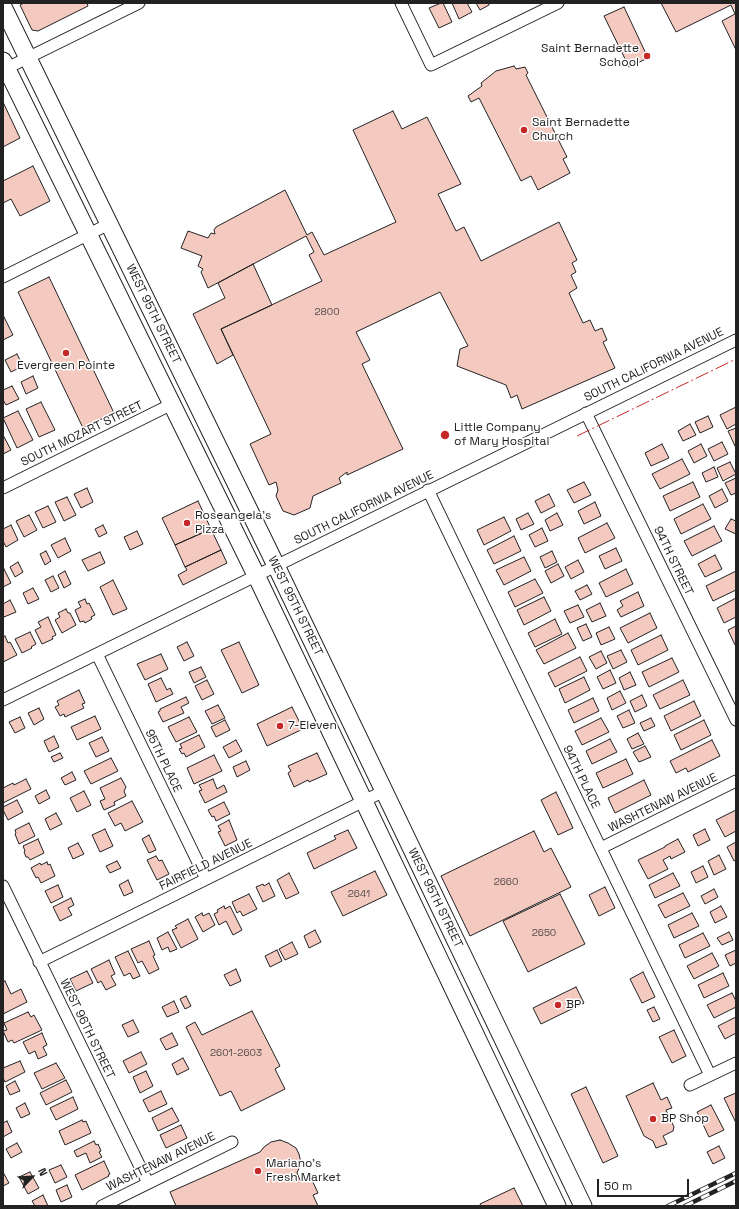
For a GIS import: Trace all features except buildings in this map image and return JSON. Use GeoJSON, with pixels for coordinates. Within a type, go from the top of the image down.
{"type":"FeatureCollection","features":[{"type":"Feature","properties":{"kind":"main road","name":"WEST 95TH STREET"},"geometry":{"type":"LineString","coordinates":[[3,7],[275,565],[583,1206]]}},
{"type":"Feature","properties":{"kind":"main road","name":"WEST 95TH STREET"},"geometry":{"type":"LineString","coordinates":[[4,67],[256,575],[557,1206]]}},
{"type":"Feature","properties":{"kind":"street"},"geometry":{"type":"LineString","coordinates":[[4,67],[28,58],[139,3]]}},
{"type":"Feature","properties":{"kind":"street"},"geometry":{"type":"LineString","coordinates":[[401,3],[431,65],[558,3]]}},
{"type":"Feature","properties":{"kind":"street"},"geometry":{"type":"LineString","coordinates":[[3,277],[109,224]]}},
{"type":"Feature","properties":{"kind":"street","name":"SOUTH CALIFORNIA AVENUE"},"geometry":{"type":"LineString","coordinates":[[3,700],[275,565],[736,340]]}},
{"type":"Feature","properties":{"kind":"street","name":"SOUTH MOZART STREET"},"geometry":{"type":"LineString","coordinates":[[3,488],[172,404]]}},
{"type":"Feature","properties":{"kind":"street","name":"94TH STREET"},"geometry":{"type":"LineString","coordinates":[[586,413],[736,720]]}},
{"type":"Feature","properties":{"kind":"street","name":"94TH PLACE"},"geometry":{"type":"LineString","coordinates":[[428,490],[710,1075]]}},
{"type":"Feature","properties":{"kind":"street","name":"95TH PLACE"},"geometry":{"type":"LineString","coordinates":[[97,654],[206,879]]}},
{"type":"Feature","properties":{"kind":"street","name":"WASHTENAW AVENUE"},"geometry":{"type":"LineString","coordinates":[[600,848],[736,781]]}},
{"type":"Feature","properties":{"kind":"street","name":"FAIRFIELD AVENUE"},"geometry":{"type":"LineString","coordinates":[[39,962],[384,791]]}},
{"type":"Feature","properties":{"kind":"street","name":"WEST 96TH STREET"},"geometry":{"type":"LineString","coordinates":[[3,886],[148,1183]]}},
{"type":"Feature","properties":{"kind":"street"},"geometry":{"type":"LineString","coordinates":[[690,1085],[736,1063]]}},
{"type":"Feature","properties":{"kind":"street","name":"WASHTENAW AVENUE"},"geometry":{"type":"LineString","coordinates":[[102,1206],[232,1142]]}},
{"type":"Feature","properties":{"kind":"railway"},"geometry":{"type":"LineString","coordinates":[[668,1206],[736,1173]]}},
{"type":"Feature","properties":{"kind":"railway"},"geometry":{"type":"LineString","coordinates":[[685,1206],[736,1181]]}},
{"type":"Feature","properties":{"kind":"power"},"geometry":{"type":"LineString","coordinates":[[577,436],[736,359]]}},
{"type":"Feature","properties":{"kind":"place","name":"Saint Bernadette School"},"geometry":{"type":"Point","coordinates":[647,56]}},
{"type":"Feature","properties":{"kind":"place","name":"Saint Bernadette Church"},"geometry":{"type":"Point","coordinates":[524,130]}},
{"type":"Feature","properties":{"kind":"place","name":"Evergreen Pointe"},"geometry":{"type":"Point","coordinates":[66,353]}},
{"type":"Feature","properties":{"kind":"place","name":"Little Company of Mary Hospital"},"geometry":{"type":"Point","coordinates":[445,435]}},
{"type":"Feature","properties":{"kind":"place","name":"Roseangela's Pizza"},"geometry":{"type":"Point","coordinates":[187,523]}},
{"type":"Feature","properties":{"kind":"place","name":"7-Eleven"},"geometry":{"type":"Point","coordinates":[280,726]}},
{"type":"Feature","properties":{"kind":"place","name":"BP"},"geometry":{"type":"Point","coordinates":[558,1005]}},
{"type":"Feature","properties":{"kind":"place","name":"BP Shop"},"geometry":{"type":"Point","coordinates":[653,1119]}},
{"type":"Feature","properties":{"kind":"place","name":"Mariano's Fresh Market"},"geometry":{"type":"Point","coordinates":[258,1171]}}]}
